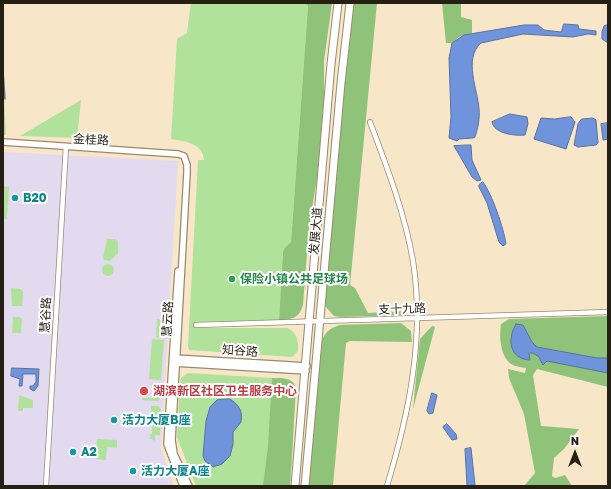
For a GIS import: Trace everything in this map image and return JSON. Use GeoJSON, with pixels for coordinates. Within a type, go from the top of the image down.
{"type":"FeatureCollection","features":[{"type":"Feature","properties":{"kind":"main road","name":"发展大道"},"geometry":{"type":"LineString","coordinates":[[295,486],[331,64],[338,3]]}},
{"type":"Feature","properties":{"kind":"main road","name":"发展大道"},"geometry":{"type":"LineString","coordinates":[[305,486],[340,83],[350,3]]}},
{"type":"Feature","properties":{"kind":"street"},"geometry":{"type":"LineString","coordinates":[[370,122],[393,186],[410,247],[415,286],[417,339],[413,379],[406,416],[387,486]]}},
{"type":"Feature","properties":{"kind":"street","name":"金桂路"},"geometry":{"type":"LineString","coordinates":[[3,142],[66,148]]}},
{"type":"Feature","properties":{"kind":"street","name":"金桂路"},"geometry":{"type":"LineString","coordinates":[[3,146],[66,148],[178,155]]}},
{"type":"Feature","properties":{"kind":"street","name":"慧谷路"},"geometry":{"type":"LineString","coordinates":[[46,486],[66,148]]}},
{"type":"Feature","properties":{"kind":"street","name":"慧云路"},"geometry":{"type":"LineString","coordinates":[[178,155],[184,165],[184,172],[174,360],[172,445],[189,486]]}},
{"type":"Feature","properties":{"kind":"street","name":"支十九路"},"geometry":{"type":"LineString","coordinates":[[196,325],[608,312]]}},
{"type":"Feature","properties":{"kind":"street","name":"慧云路"},"geometry":{"type":"LineString","coordinates":[[174,360],[167,444],[183,486]]}},
{"type":"Feature","properties":{"kind":"street","name":"知谷路"},"geometry":{"type":"LineString","coordinates":[[174,360],[306,368]]}},
{"type":"Feature","properties":{"kind":"shaded area"},"geometry":{"type":"Polygon","coordinates":[[[3,152],[178,161],[161,448],[174,486],[3,486],[3,152]]]}},
{"type":"Feature","properties":{"kind":"green space"},"geometry":{"type":"Polygon","coordinates":[[[191,3],[306,3],[308,6],[291,242],[283,252],[279,320],[195,322],[195,328],[287,328],[295,334],[298,340],[298,351],[292,357],[189,350],[198,160],[204,160],[203,154],[197,146],[187,142],[171,139],[177,39],[187,33],[191,3]]]}},
{"type":"Feature","properties":{"kind":"green space"},"geometry":{"type":"Polygon","coordinates":[[[306,3],[332,3],[324,61],[324,97],[317,178],[309,227],[303,305],[297,316],[279,320],[283,252],[291,242],[308,6],[306,3]]]}},
{"type":"Feature","properties":{"kind":"green space"},"geometry":{"type":"Polygon","coordinates":[[[354,3],[377,3],[350,285],[355,288],[368,313],[407,311],[404,315],[341,317],[334,316],[325,306],[348,49],[354,3]]]}},
{"type":"Feature","properties":{"kind":"green space"},"geometry":{"type":"Polygon","coordinates":[[[442,3],[461,3],[461,17],[472,20],[472,33],[459,37],[452,43],[446,43],[442,3]]]}},
{"type":"Feature","properties":{"kind":"green space"},"geometry":{"type":"Polygon","coordinates":[[[3,74],[6,135],[3,135],[3,74]]]}},
{"type":"Feature","properties":{"kind":"green space"},"geometry":{"type":"Polygon","coordinates":[[[81,100],[77,138],[20,136],[81,100]]]}},
{"type":"Feature","properties":{"kind":"green space"},"geometry":{"type":"Polygon","coordinates":[[[3,186],[9,187],[7,219],[3,219],[3,186]]]}},
{"type":"Feature","properties":{"kind":"green space"},"geometry":{"type":"Polygon","coordinates":[[[107,239],[115,239],[118,241],[118,253],[110,261],[104,260],[103,258],[107,239]]]}},
{"type":"Feature","properties":{"kind":"green space"},"geometry":{"type":"Polygon","coordinates":[[[106,264],[110,264],[114,270],[110,276],[106,276],[102,272],[102,268],[106,264]]]}},
{"type":"Feature","properties":{"kind":"green space"},"geometry":{"type":"Polygon","coordinates":[[[11,288],[21,289],[23,291],[22,306],[12,306],[11,288]]]}},
{"type":"Feature","properties":{"kind":"green space"},"geometry":{"type":"Polygon","coordinates":[[[608,316],[608,387],[537,369],[533,375],[541,426],[579,429],[564,449],[554,458],[552,476],[555,478],[565,475],[572,486],[524,486],[535,473],[524,414],[509,378],[508,369],[525,373],[526,368],[511,364],[507,360],[502,351],[500,339],[501,324],[509,319],[608,316]]]}},
{"type":"Feature","properties":{"kind":"green space"},"geometry":{"type":"Polygon","coordinates":[[[13,317],[20,317],[22,319],[21,333],[12,333],[13,317]]]}},
{"type":"Feature","properties":{"kind":"green space"},"geometry":{"type":"Polygon","coordinates":[[[157,319],[164,321],[164,338],[156,337],[157,319]]]}},
{"type":"Feature","properties":{"kind":"green space"},"geometry":{"type":"Polygon","coordinates":[[[401,323],[411,331],[412,342],[350,341],[346,343],[333,486],[309,486],[322,341],[325,335],[331,329],[340,325],[401,323]]]}},
{"type":"Feature","properties":{"kind":"green space"},"geometry":{"type":"Polygon","coordinates":[[[432,326],[435,327],[413,409],[420,339],[432,326]]]}},
{"type":"Feature","properties":{"kind":"green space"},"geometry":{"type":"Polygon","coordinates":[[[152,339],[164,340],[161,380],[149,379],[152,339]]]}},
{"type":"Feature","properties":{"kind":"green space"},"geometry":{"type":"Polygon","coordinates":[[[188,373],[288,379],[295,384],[290,486],[196,486],[177,437],[180,383],[181,378],[188,373]]]}},
{"type":"Feature","properties":{"kind":"green space"},"geometry":{"type":"Polygon","coordinates":[[[272,378],[283,378],[290,380],[295,384],[296,388],[290,486],[263,486],[268,446],[272,378]]]}},
{"type":"Feature","properties":{"kind":"green space"},"geometry":{"type":"Polygon","coordinates":[[[154,383],[161,383],[160,399],[158,401],[142,400],[142,398],[153,398],[154,383]]]}},
{"type":"Feature","properties":{"kind":"green space"},"geometry":{"type":"Polygon","coordinates":[[[19,395],[33,400],[33,408],[23,408],[23,411],[18,411],[19,395]]]}},
{"type":"Feature","properties":{"kind":"green space"},"geometry":{"type":"Polygon","coordinates":[[[151,406],[158,406],[161,409],[160,435],[155,435],[155,441],[150,438],[150,434],[152,434],[153,412],[151,411],[151,406]]]}},
{"type":"Feature","properties":{"kind":"green space"},"geometry":{"type":"Polygon","coordinates":[[[97,439],[117,440],[117,448],[107,447],[106,460],[96,459],[97,439]]]}},
{"type":"Feature","properties":{"kind":"water"},"geometry":{"type":"Polygon","coordinates":[[[564,24],[578,25],[579,29],[596,31],[596,35],[588,34],[573,37],[523,34],[481,43],[473,57],[472,66],[479,112],[475,137],[459,139],[457,141],[449,138],[451,117],[449,58],[452,43],[464,35],[524,25],[538,25],[544,30],[561,32],[564,24]]]}},
{"type":"Feature","properties":{"kind":"water"},"geometry":{"type":"Polygon","coordinates":[[[608,25],[608,43],[602,39],[602,32],[604,26],[608,25]]]}},
{"type":"Feature","properties":{"kind":"water"},"geometry":{"type":"Polygon","coordinates":[[[510,114],[527,117],[528,124],[525,135],[501,132],[494,126],[492,122],[510,114]]]}},
{"type":"Feature","properties":{"kind":"water"},"geometry":{"type":"Polygon","coordinates":[[[571,117],[575,122],[566,149],[534,139],[541,118],[554,119],[571,117]]]}},
{"type":"Feature","properties":{"kind":"water"},"geometry":{"type":"Polygon","coordinates":[[[593,118],[596,120],[598,143],[596,145],[578,147],[574,145],[578,124],[582,119],[593,118]]]}},
{"type":"Feature","properties":{"kind":"water"},"geometry":{"type":"Polygon","coordinates":[[[608,123],[608,139],[603,140],[601,124],[608,123]]]}},
{"type":"Feature","properties":{"kind":"water"},"geometry":{"type":"Polygon","coordinates":[[[471,145],[472,160],[481,180],[477,181],[472,177],[454,146],[471,145]]]}},
{"type":"Feature","properties":{"kind":"water"},"geometry":{"type":"Polygon","coordinates":[[[483,182],[494,203],[500,221],[506,244],[503,246],[499,242],[487,203],[479,187],[479,185],[483,182]]]}},
{"type":"Feature","properties":{"kind":"water"},"geometry":{"type":"Polygon","coordinates":[[[516,324],[523,325],[532,342],[537,347],[597,358],[608,358],[608,373],[547,361],[543,365],[539,357],[533,353],[529,353],[530,360],[523,359],[514,352],[511,342],[511,336],[516,324]]]}},
{"type":"Feature","properties":{"kind":"water"},"geometry":{"type":"Polygon","coordinates":[[[12,368],[39,369],[38,386],[34,391],[30,389],[30,386],[33,386],[36,382],[36,374],[23,374],[22,386],[19,386],[20,379],[11,376],[12,368]]]}},
{"type":"Feature","properties":{"kind":"water"},"geometry":{"type":"Polygon","coordinates":[[[432,393],[437,395],[433,413],[429,414],[427,411],[432,393]]]}},
{"type":"Feature","properties":{"kind":"water"},"geometry":{"type":"Polygon","coordinates":[[[230,399],[240,409],[241,422],[233,432],[233,444],[230,456],[222,464],[213,467],[205,461],[203,456],[206,421],[210,407],[217,400],[230,399]]]}},
{"type":"Feature","properties":{"kind":"water"},"geometry":{"type":"Polygon","coordinates":[[[447,424],[456,434],[457,439],[452,440],[443,427],[447,424]]]}},
{"type":"Feature","properties":{"kind":"water"},"geometry":{"type":"Polygon","coordinates":[[[471,448],[475,485],[467,486],[465,449],[471,448]]]}},
{"type":"Feature","properties":{"kind":"waterway"},"geometry":{"type":"LineString","coordinates":[[3,71],[5,99]]}},
{"type":"Feature","properties":{"kind":"place","name":"B20"},"geometry":{"type":"Point","coordinates":[15,198]}},
{"type":"Feature","properties":{"kind":"place","name":"保险小镇公共足球场"},"geometry":{"type":"Point","coordinates":[232,279]}},
{"type":"Feature","properties":{"kind":"place","name":"湖滨新区社区卫生服务中心"},"geometry":{"type":"Point","coordinates":[144,391]}},
{"type":"Feature","properties":{"kind":"place","name":"活力大厦B座"},"geometry":{"type":"Point","coordinates":[114,420]}},
{"type":"Feature","properties":{"kind":"place","name":"A2"},"geometry":{"type":"Point","coordinates":[73,452]}},
{"type":"Feature","properties":{"kind":"place","name":"活力大厦A座"},"geometry":{"type":"Point","coordinates":[133,471]}}]}
